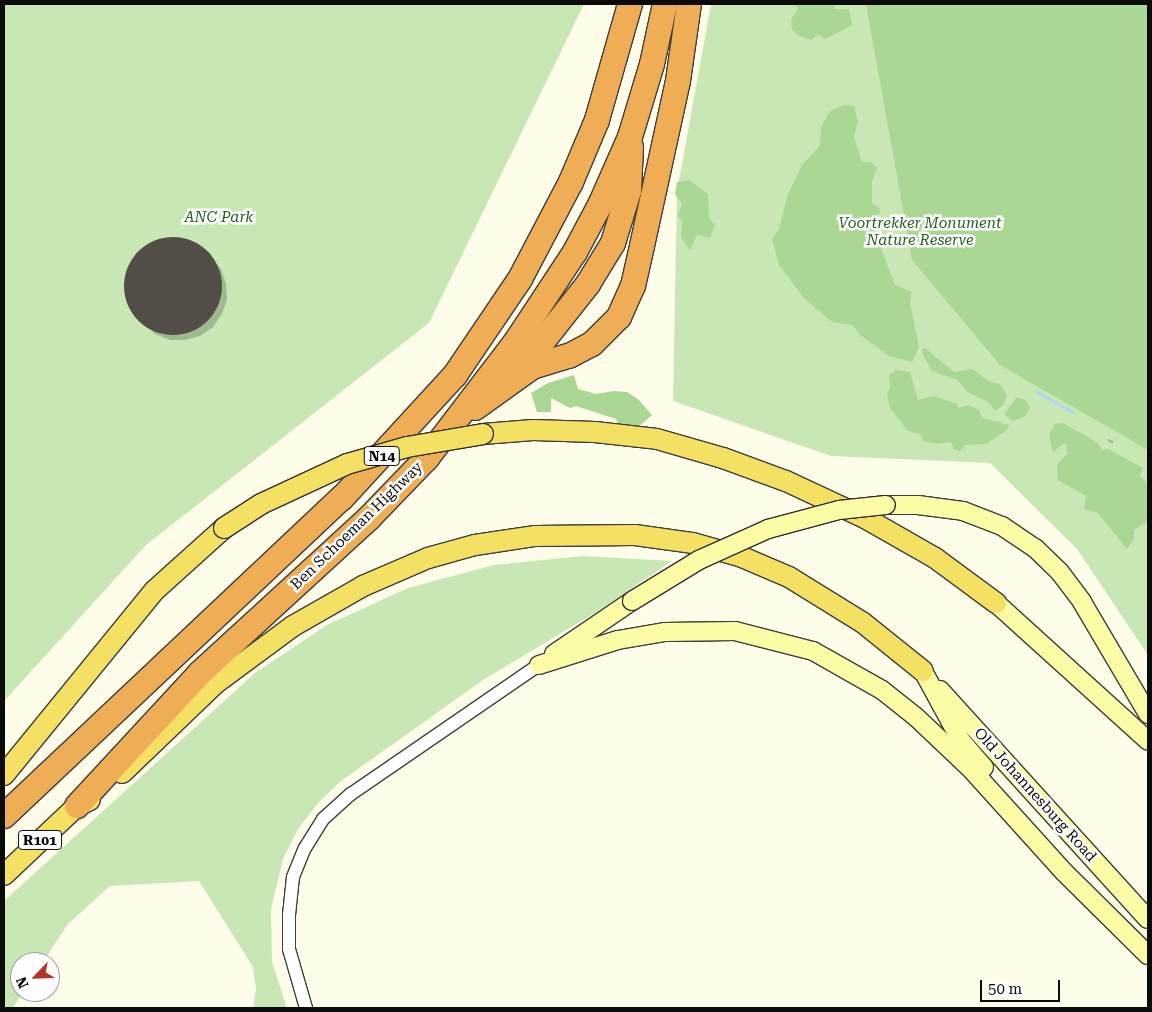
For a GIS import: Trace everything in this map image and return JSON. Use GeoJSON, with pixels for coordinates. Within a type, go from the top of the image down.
{"type":"FeatureCollection","features":[{"type":"Feature","properties":{"kind":"highway","name":"Ben Schoeman Highway"},"geometry":{"type":"LineString","coordinates":[[4,816],[342,498],[455,375],[520,279],[571,182],[597,120],[630,4]]}},
{"type":"Feature","properties":{"kind":"highway","name":"Ben Schoeman Highway"},"geometry":{"type":"LineString","coordinates":[[77,806],[200,673],[369,518],[427,458],[515,343],[574,252],[600,205],[630,137],[652,64],[665,4]]}},
{"type":"Feature","properties":{"kind":"highway"},"geometry":{"type":"LineString","coordinates":[[461,415],[479,406],[532,367],[577,353],[609,330],[619,317],[632,286],[642,246],[682,59],[689,4]]}},
{"type":"Feature","properties":{"kind":"highway"},"geometry":{"type":"LineString","coordinates":[[512,380],[588,284],[613,243],[629,190],[632,165],[630,137]]}},
{"type":"Feature","properties":{"kind":"main road"},"geometry":{"type":"LineString","coordinates":[[4,775],[154,592],[224,528],[261,504],[347,464],[407,447],[483,434],[533,430],[595,432],[657,439],[723,458],[786,481],[865,518],[935,558],[996,603],[1148,740]]}},
{"type":"Feature","properties":{"kind":"main road"},"geometry":{"type":"LineString","coordinates":[[539,664],[699,560],[768,528],[839,510],[886,505],[918,505],[963,511],[1002,526],[1035,548],[1059,572],[1082,602],[1148,714]]}},
{"type":"Feature","properties":{"kind":"main road"},"geometry":{"type":"LineString","coordinates":[[77,806],[103,791],[216,683],[293,626],[363,586],[428,558],[476,545],[535,536],[636,535],[693,543],[742,557],[789,577],[862,622],[923,671],[961,740],[1148,955]]}},
{"type":"Feature","properties":{"kind":"main road"},"geometry":{"type":"LineString","coordinates":[[539,664],[618,640],[665,632],[735,631],[812,651],[882,690],[916,718],[970,768],[1071,878],[1148,955]]}},
{"type":"Feature","properties":{"kind":"main road","name":"Old Johannesburg Road"},"geometry":{"type":"LineString","coordinates":[[923,671],[1148,919]]}},
{"type":"Feature","properties":{"kind":"main road","name":"Ben Schoeman Highway"},"geometry":{"type":"LineString","coordinates":[[4,875],[77,806]]}},
{"type":"Feature","properties":{"kind":"street"},"geometry":{"type":"LineString","coordinates":[[306,1008],[289,949],[289,915],[293,877],[305,848],[324,819],[351,794],[539,664]]}},
{"type":"Feature","properties":{"kind":"green space","name":"ANC Park"},"geometry":{"type":"Polygon","coordinates":[[[4,4],[584,4],[429,323],[146,545],[4,701],[4,4]]]}},
{"type":"Feature","properties":{"kind":"green space","name":"Voortrekker Monument Nature Reserve"},"geometry":{"type":"Polygon","coordinates":[[[711,4],[1148,4],[1148,655],[1077,549],[990,463],[831,456],[673,401],[677,191],[711,4]]]}},
{"type":"Feature","properties":{"kind":"green space"},"geometry":{"type":"Polygon","coordinates":[[[795,4],[832,4],[836,9],[849,9],[852,25],[825,39],[818,35],[811,40],[798,35],[792,30],[791,19],[798,9],[795,4]]]}},
{"type":"Feature","properties":{"kind":"green space"},"geometry":{"type":"Polygon","coordinates":[[[866,4],[1148,4],[1148,450],[1000,365],[912,260],[866,4]]]}},
{"type":"Feature","properties":{"kind":"green space"},"geometry":{"type":"Polygon","coordinates":[[[843,105],[854,106],[858,122],[854,137],[862,162],[871,162],[877,168],[872,181],[872,203],[879,207],[880,213],[874,219],[878,240],[895,285],[912,292],[910,303],[919,347],[912,362],[889,356],[860,335],[853,325],[832,322],[804,298],[779,265],[772,239],[779,229],[788,194],[802,165],[820,146],[821,127],[830,111],[843,105]]]}},
{"type":"Feature","properties":{"kind":"green space"},"geometry":{"type":"Polygon","coordinates":[[[689,180],[708,194],[709,218],[715,225],[710,238],[697,235],[690,251],[681,237],[682,222],[678,215],[682,204],[675,194],[677,182],[689,180]]]}},
{"type":"Feature","properties":{"kind":"green space"},"geometry":{"type":"Polygon","coordinates":[[[925,348],[954,372],[972,369],[990,382],[1000,384],[1007,395],[1003,405],[995,411],[988,402],[967,392],[958,380],[932,371],[923,355],[922,349],[925,348]]]}},
{"type":"Feature","properties":{"kind":"green space"},"geometry":{"type":"Polygon","coordinates":[[[896,370],[910,372],[918,400],[934,396],[957,404],[958,408],[968,405],[979,410],[983,418],[1009,425],[1007,430],[986,444],[965,445],[960,451],[954,450],[951,442],[936,444],[923,441],[920,434],[908,431],[890,408],[887,394],[890,388],[889,375],[896,370]]]}},
{"type":"Feature","properties":{"kind":"green space"},"geometry":{"type":"Polygon","coordinates":[[[574,375],[578,389],[596,394],[614,391],[627,392],[638,399],[652,415],[635,430],[623,433],[616,419],[576,406],[570,408],[551,398],[551,412],[537,412],[531,393],[548,383],[574,375]]]}},
{"type":"Feature","properties":{"kind":"green space"},"geometry":{"type":"Polygon","coordinates":[[[1017,397],[1026,400],[1030,408],[1024,417],[1013,421],[1004,414],[1017,397]]]}},
{"type":"Feature","properties":{"kind":"green space"},"geometry":{"type":"Polygon","coordinates":[[[1063,423],[1098,443],[1102,450],[1108,449],[1143,468],[1140,476],[1148,484],[1148,521],[1134,530],[1134,539],[1127,549],[1098,513],[1084,509],[1086,496],[1058,480],[1057,464],[1067,454],[1066,444],[1062,444],[1053,453],[1049,435],[1055,424],[1063,423]]]}},
{"type":"Feature","properties":{"kind":"green space"},"geometry":{"type":"Polygon","coordinates":[[[583,556],[672,561],[598,611],[483,680],[341,781],[318,803],[298,829],[283,859],[271,909],[272,962],[287,1008],[253,1008],[256,990],[253,967],[199,881],[110,886],[68,924],[50,952],[10,952],[10,1002],[17,1002],[13,1008],[4,1008],[4,901],[255,673],[327,625],[408,588],[494,565],[583,556]]]}},
{"type":"Feature","properties":{"kind":"building"},"geometry":{"type":"Polygon","coordinates":[[[173,237],[192,241],[208,251],[218,267],[222,286],[218,305],[208,321],[192,331],[173,335],[154,331],[138,321],[128,305],[124,286],[128,267],[138,251],[154,241],[173,237]]]}},
{"type":"Feature","properties":{"kind":"waterway"},"geometry":{"type":"LineString","coordinates":[[1037,392],[1073,412]]}}]}
